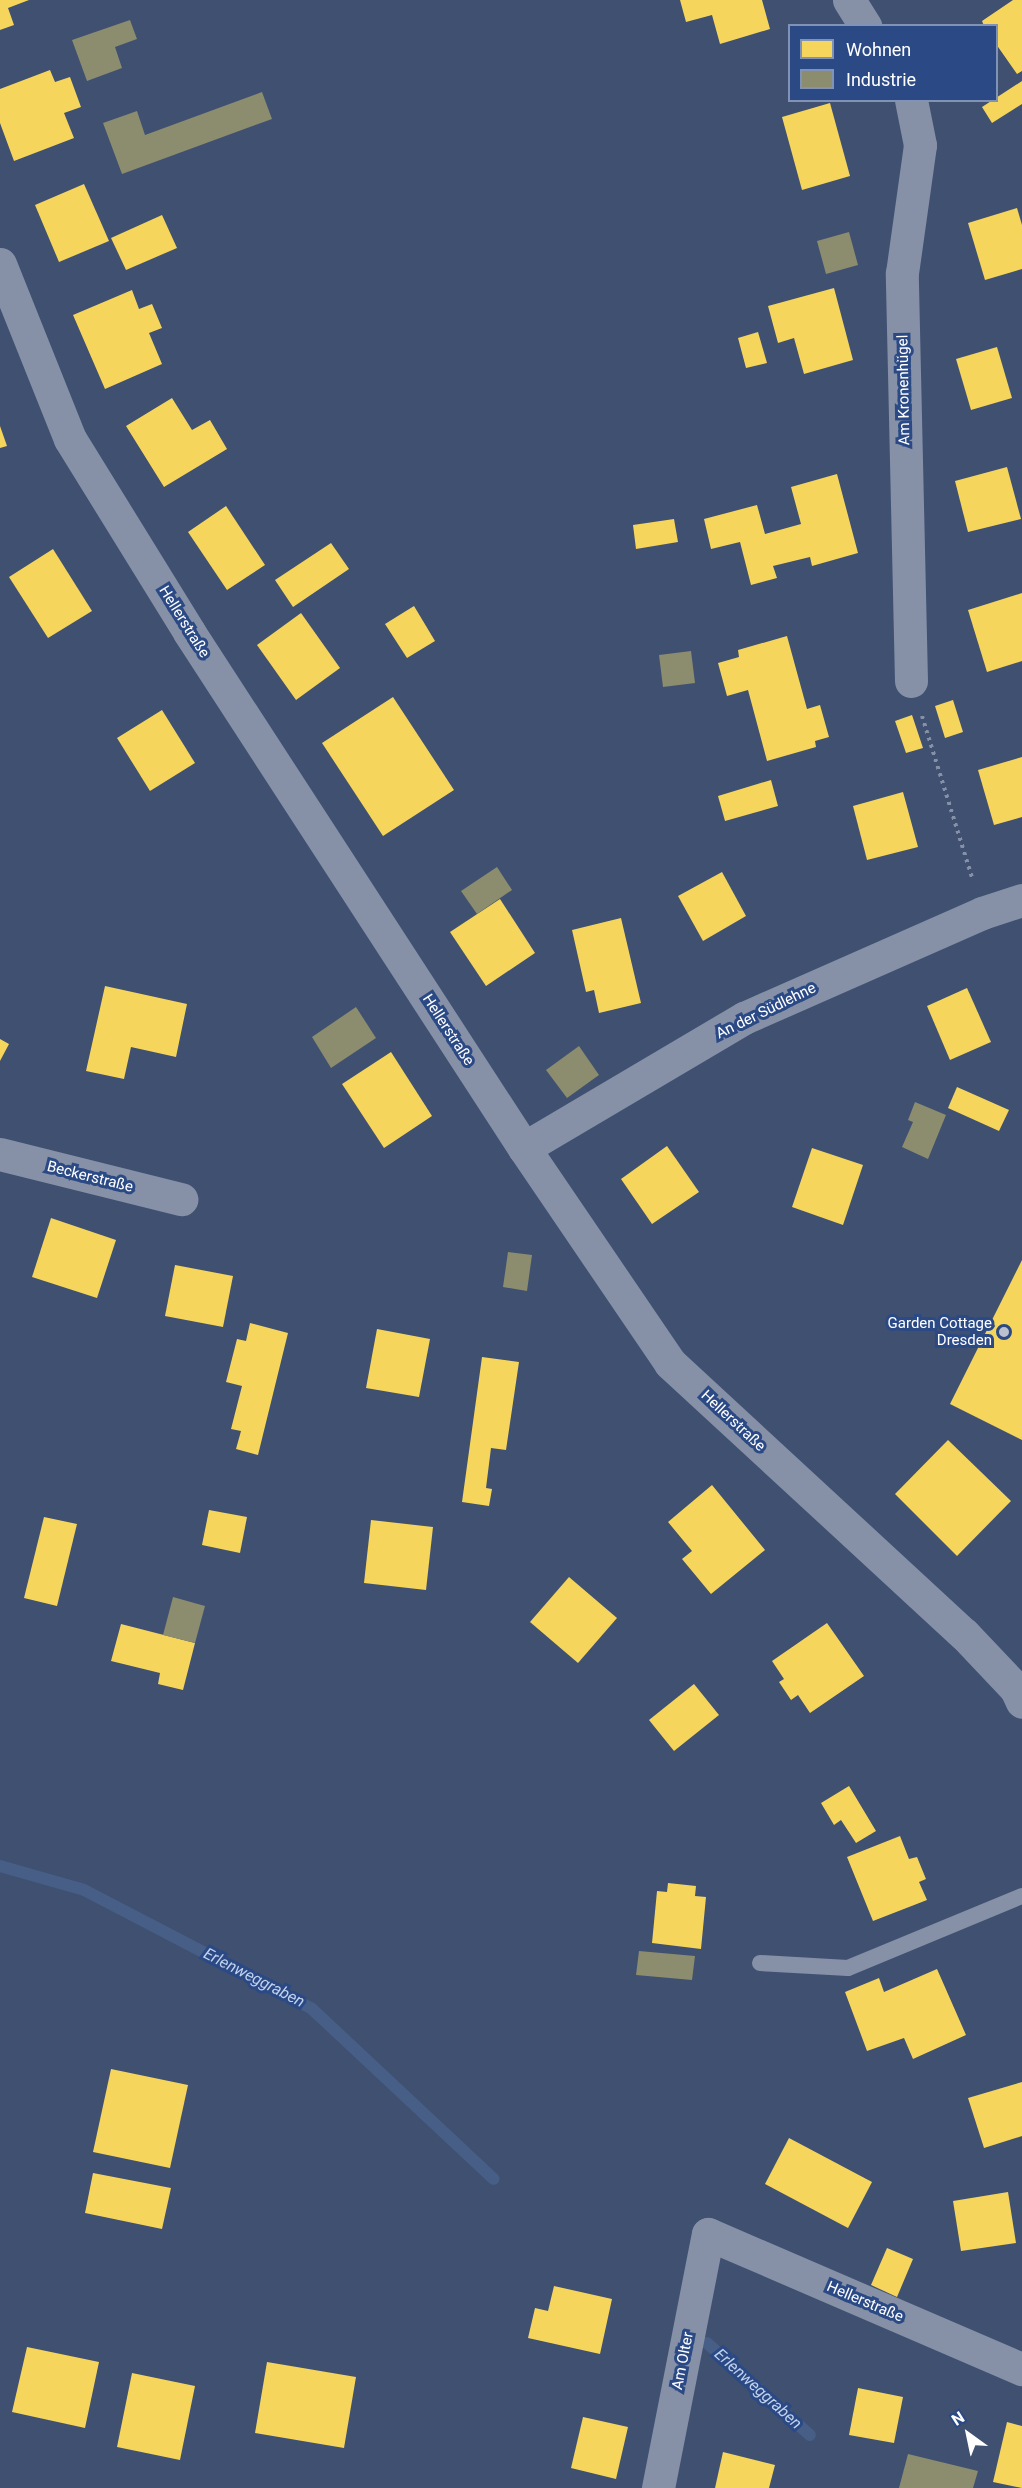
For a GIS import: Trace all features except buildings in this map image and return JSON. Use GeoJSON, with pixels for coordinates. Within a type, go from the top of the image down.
{"type":"FeatureCollection","features":[{"type":"Feature","properties":{"kind":"street"},"geometry":{"type":"LineString","coordinates":[[849,0],[864,24]]}},
{"type":"Feature","properties":{"kind":"street","name":"Am Kronenhügel"},"geometry":{"type":"LineString","coordinates":[[911,102],[920,145],[902,273],[911,681]]}},
{"type":"Feature","properties":{"kind":"street","name":"Hellerstraße"},"geometry":{"type":"LineString","coordinates":[[0,264],[70,439],[189,632],[524,1148],[669,1363],[964,1634],[1016,1689],[1022,1702]]}},
{"type":"Feature","properties":{"kind":"street","name":"An der Südlehne"},"geometry":{"type":"LineString","coordinates":[[524,1148],[744,1018],[982,914],[1022,900]]}},
{"type":"Feature","properties":{"kind":"street","name":"Beckerstraße"},"geometry":{"type":"LineString","coordinates":[[0,1154],[181,1199]]}},
{"type":"Feature","properties":{"kind":"street","name":"Hellerstraße"},"geometry":{"type":"LineString","coordinates":[[708,2234],[1022,2369]]}},
{"type":"Feature","properties":{"kind":"street","name":"Am Olter"},"geometry":{"type":"LineString","coordinates":[[658,2488],[708,2234]]}},
{"type":"Feature","properties":{"kind":"lane"},"geometry":{"type":"LineString","coordinates":[[760,1963],[848,1968],[1022,1896]]}},
{"type":"Feature","properties":{"kind":"path"},"geometry":{"type":"LineString","coordinates":[[911,681],[961,840]]}},
{"type":"Feature","properties":{"kind":"waterway","name":"Erlenweggraben"},"geometry":{"type":"LineString","coordinates":[[0,1866],[84,1890],[311,2008],[494,2179]]}},
{"type":"Feature","properties":{"kind":"waterway","name":"Erlenweggraben"},"geometry":{"type":"LineString","coordinates":[[707,2343],[810,2435]]}},
{"type":"Feature","properties":{"kind":"place","name":"Garden Cottage Dresden"},"geometry":{"type":"Point","coordinates":[1004,1332]}}]}
